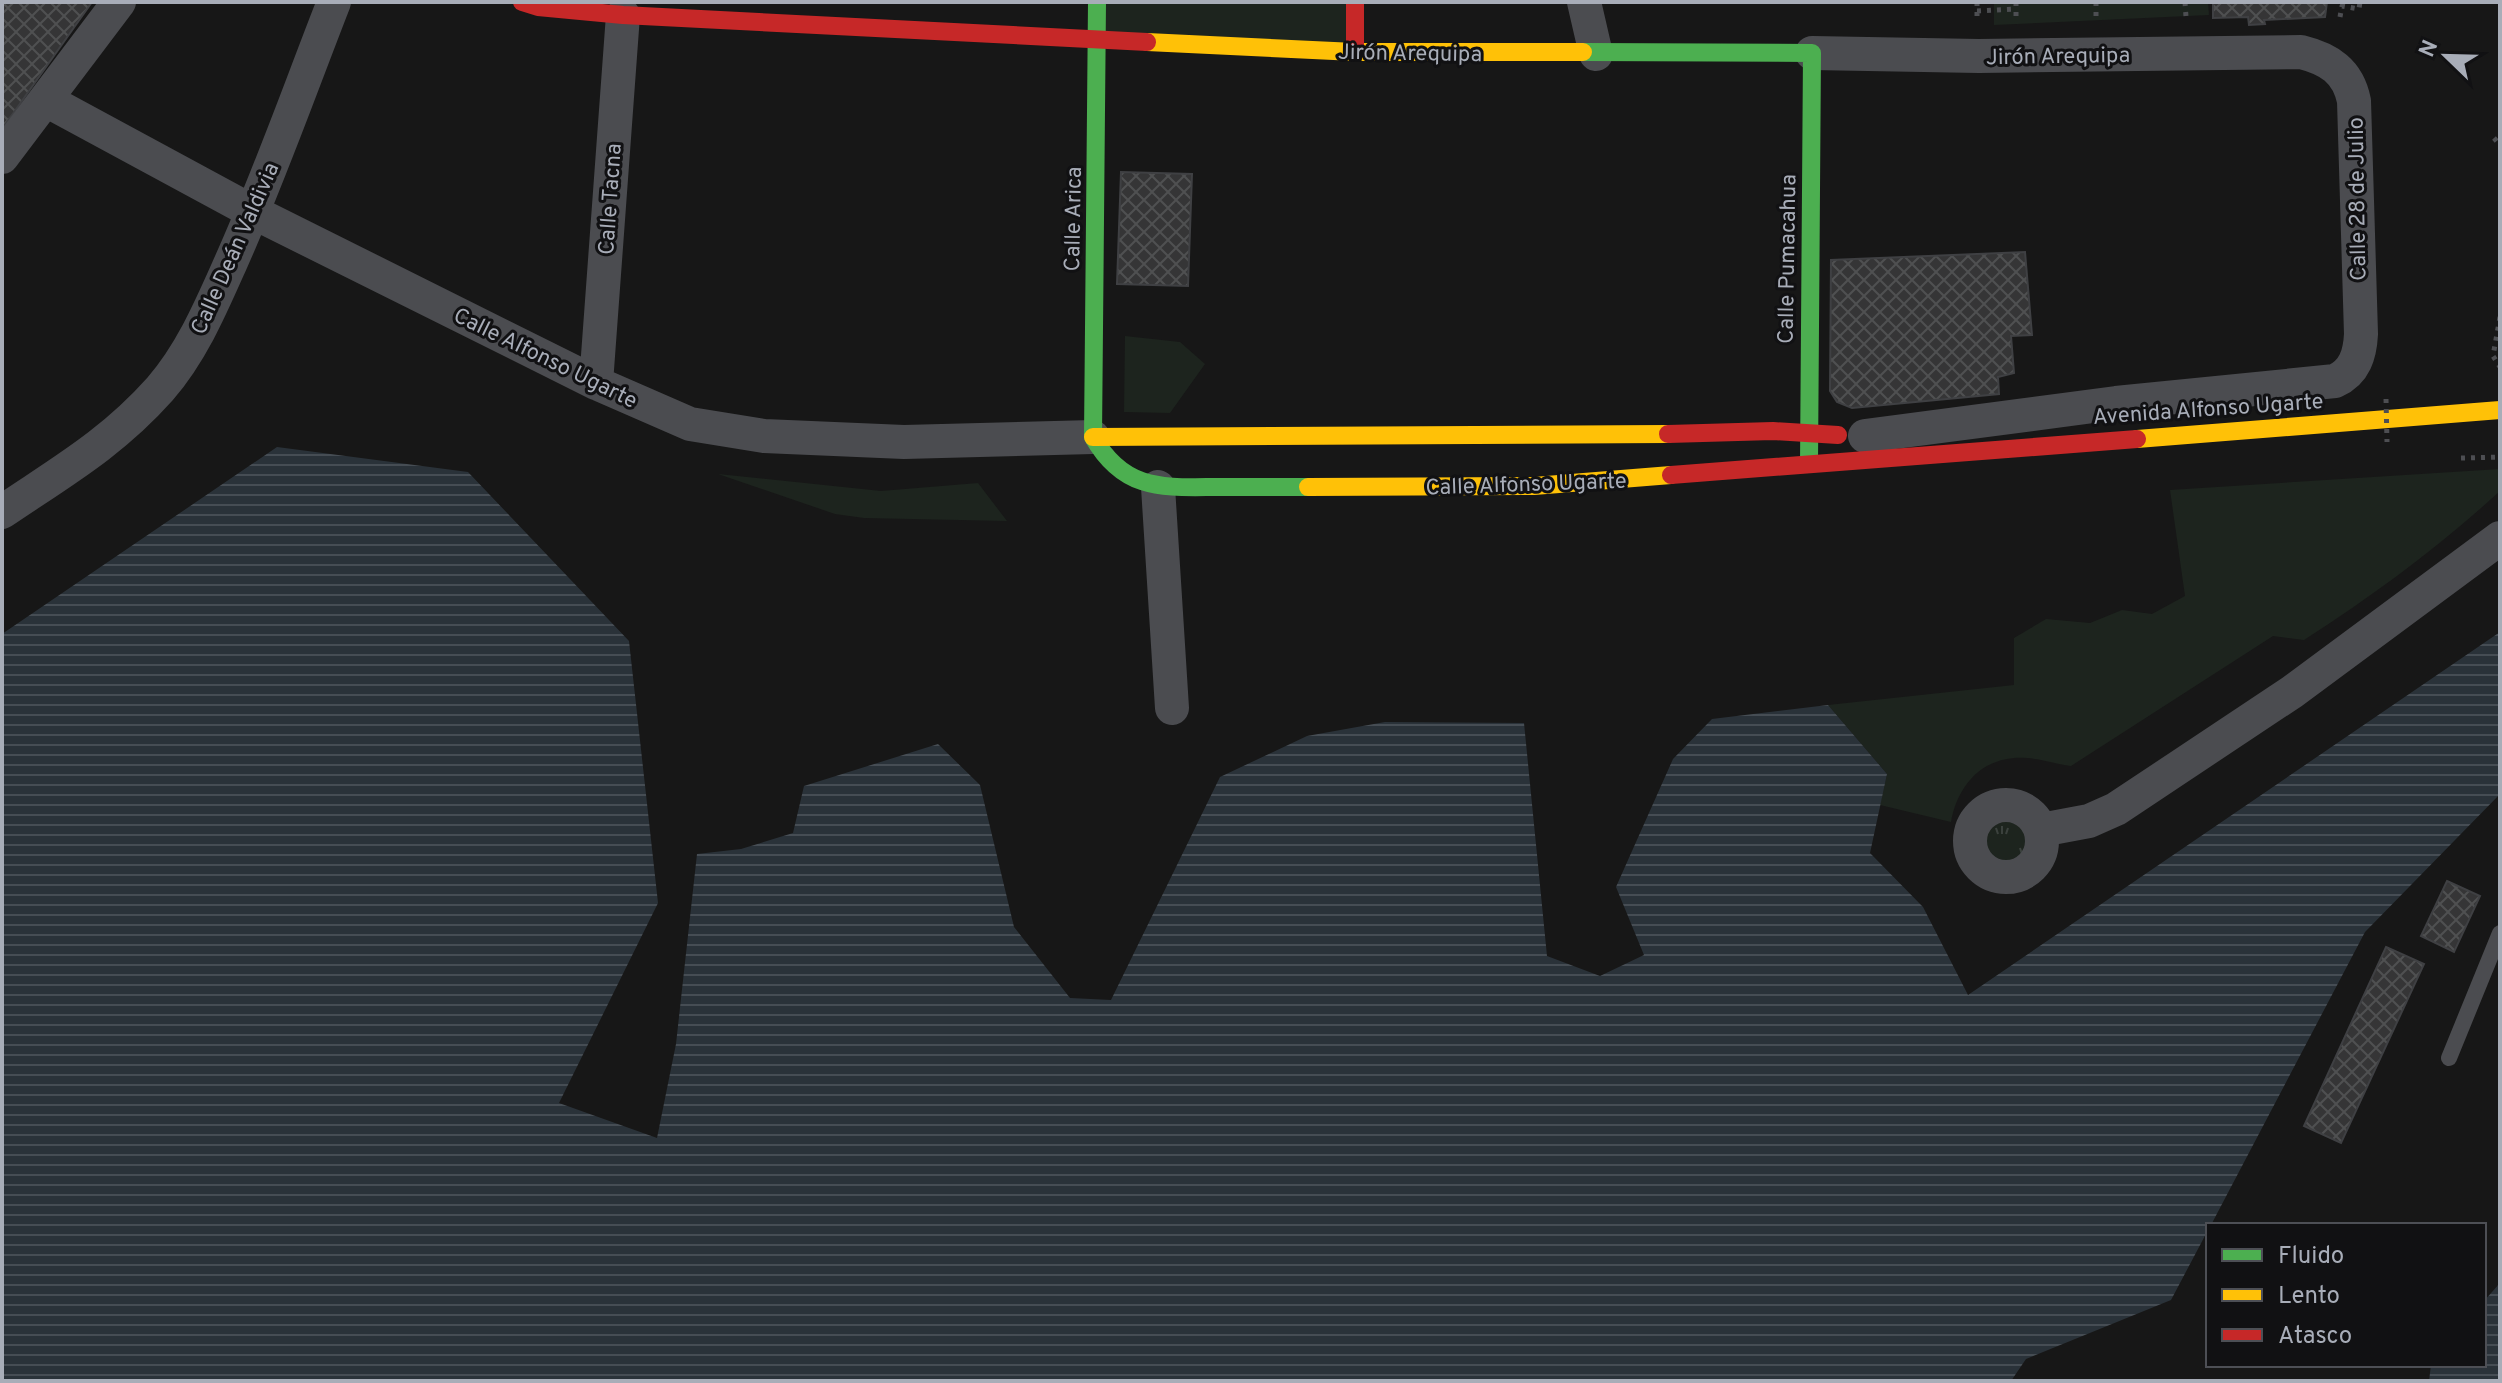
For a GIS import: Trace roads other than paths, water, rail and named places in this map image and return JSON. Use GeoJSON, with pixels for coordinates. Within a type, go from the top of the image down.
{"type":"FeatureCollection","features":[{"type":"Feature","properties":{"kind":"street"},"geometry":{"type":"LineString","coordinates":[[2,157],[119,2]]}},
{"type":"Feature","properties":{"kind":"street","name":"Calle Deán Valdivia"},"geometry":{"type":"LineString","coordinates":[[2,512],[74,467],[113,437],[161,388],[200,330],[253,212],[334,2]]}},
{"type":"Feature","properties":{"kind":"street","name":"Jirón Arequipa"},"geometry":{"type":"LineString","coordinates":[[522,2],[538,7],[623,15],[1355,52],[1992,56],[2301,52]]}},
{"type":"Feature","properties":{"kind":"street","name":"Calle Arica"},"geometry":{"type":"LineString","coordinates":[[1093,437],[1097,2]]}},
{"type":"Feature","properties":{"kind":"street"},"geometry":{"type":"LineString","coordinates":[[1355,2],[1355,52]]}},
{"type":"Feature","properties":{"kind":"street"},"geometry":{"type":"LineString","coordinates":[[1584,2],[1596,54]]}},
{"type":"Feature","properties":{"kind":"street","name":"Calle Tacna"},"geometry":{"type":"LineString","coordinates":[[596,383],[623,15]]}},
{"type":"Feature","properties":{"kind":"street","name":"Calle 28 de Julio"},"geometry":{"type":"LineString","coordinates":[[2301,52],[2316,56],[2338,69],[2351,88],[2354,101],[2361,334],[2358,356],[2349,372]]}},
{"type":"Feature","properties":{"kind":"street","name":"Calle Pumacahua"},"geometry":{"type":"LineString","coordinates":[[1809,464],[1812,53]]}},
{"type":"Feature","properties":{"kind":"street","name":"Calle Alfonso Ugarte"},"geometry":{"type":"LineString","coordinates":[[46,100],[253,212],[596,383],[690,424],[764,436],[904,442],[1093,437],[1735,434],[1773,431],[1865,436],[2116,403],[2335,381],[2349,372]]}},
{"type":"Feature","properties":{"kind":"street","name":"Avenida Alfonso Ugarte"},"geometry":{"type":"LineString","coordinates":[[1920,456],[2500,410]]}},
{"type":"Feature","properties":{"kind":"street","name":"Calle Alfonso Ugarte"},"geometry":{"type":"LineString","coordinates":[[1865,436],[1892,442],[1920,456]]}},
{"type":"Feature","properties":{"kind":"street","name":"Calle Alfonso Ugarte"},"geometry":{"type":"LineString","coordinates":[[1093,437],[1104,459],[1124,474],[1158,487],[1534,486],[1920,456]]}},
{"type":"Feature","properties":{"kind":"street"},"geometry":{"type":"LineString","coordinates":[[1158,487],[1172,708]]}},
{"type":"Feature","properties":{"kind":"street"},"geometry":{"type":"LineString","coordinates":[[2041,830],[2089,821],[2116,809],[2292,692],[2500,538]]}},
{"type":"Feature","properties":{"kind":"lane"},"geometry":{"type":"LineString","coordinates":[[2449,1058],[2500,933]]}}]}
